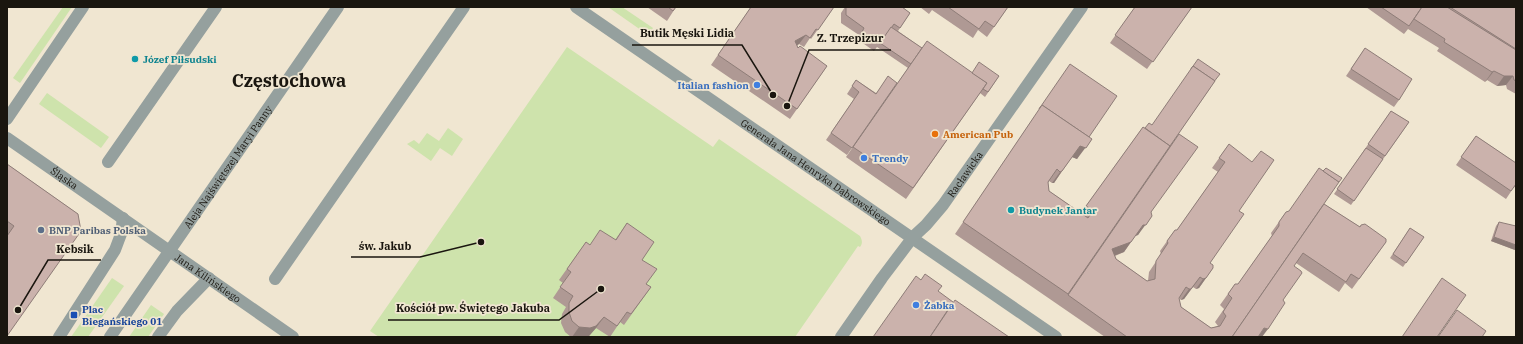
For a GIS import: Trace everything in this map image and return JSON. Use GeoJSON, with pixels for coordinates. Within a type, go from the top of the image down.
{"type":"FeatureCollection","features":[{"type":"Feature","properties":{"kind":"street"},"geometry":{"type":"LineString","coordinates":[[7,119],[83,7]]}},
{"type":"Feature","properties":{"kind":"street"},"geometry":{"type":"LineString","coordinates":[[108,162],[216,7]]}},
{"type":"Feature","properties":{"kind":"street","name":"Aleja Najświętszej Maryi Panny"},"geometry":{"type":"LineString","coordinates":[[110,337],[338,7]]}},
{"type":"Feature","properties":{"kind":"street"},"geometry":{"type":"LineString","coordinates":[[275,279],[464,7]]}},
{"type":"Feature","properties":{"kind":"street","name":"Generała Jana Henryka Dąbrowskiego"},"geometry":{"type":"LineString","coordinates":[[576,7],[913,237],[1056,337]]}},
{"type":"Feature","properties":{"kind":"street","name":"Racławicka"},"geometry":{"type":"LineString","coordinates":[[841,337],[882,278],[913,237],[926,226],[943,205],[1082,7]]}},
{"type":"Feature","properties":{"kind":"street","name":"Śląska"},"geometry":{"type":"LineString","coordinates":[[7,138],[123,218]]}},
{"type":"Feature","properties":{"kind":"street"},"geometry":{"type":"LineString","coordinates":[[59,337],[115,250],[121,234],[123,218]]}},
{"type":"Feature","properties":{"kind":"street","name":"Jana Kilińskiego"},"geometry":{"type":"LineString","coordinates":[[123,218],[293,337]]}},
{"type":"Feature","properties":{"kind":"street"},"geometry":{"type":"LineString","coordinates":[[158,337],[177,311],[208,278]]}},
{"type":"Feature","properties":{"kind":"green space"},"geometry":{"type":"Polygon","coordinates":[[[63,7],[72,7],[20,83],[13,78],[63,7]]]}},
{"type":"Feature","properties":{"kind":"green space"},"geometry":{"type":"Polygon","coordinates":[[[608,7],[622,7],[653,28],[648,35],[608,7]]]}},
{"type":"Feature","properties":{"kind":"green space"},"geometry":{"type":"Polygon","coordinates":[[[567,47],[713,147],[719,139],[860,236],[862,242],[861,246],[858,246],[795,337],[379,337],[370,331],[567,47]]]}},
{"type":"Feature","properties":{"kind":"green space"},"geometry":{"type":"Polygon","coordinates":[[[47,93],[109,137],[101,148],[39,104],[47,93]]]}},
{"type":"Feature","properties":{"kind":"green space"},"geometry":{"type":"Polygon","coordinates":[[[448,128],[463,139],[452,156],[440,148],[431,161],[407,144],[414,140],[419,144],[427,133],[439,141],[448,128]]]}},
{"type":"Feature","properties":{"kind":"green space"},"geometry":{"type":"Polygon","coordinates":[[[112,278],[124,286],[88,337],[71,337],[112,278]]]}},
{"type":"Feature","properties":{"kind":"green space"},"geometry":{"type":"Polygon","coordinates":[[[151,305],[164,314],[148,337],[129,337],[151,305]]]}},
{"type":"Feature","properties":{"kind":"building"},"geometry":{"type":"Polygon","coordinates":[[[668,7],[676,7],[673,11],[668,7]]]}},
{"type":"Feature","properties":{"kind":"building"},"geometry":{"type":"Polygon","coordinates":[[[751,7],[834,7],[818,30],[816,29],[810,38],[806,35],[795,41],[798,48],[800,46],[827,66],[797,109],[718,55],[751,7]]]}},
{"type":"Feature","properties":{"kind":"building"},"geometry":{"type":"Polygon","coordinates":[[[846,7],[902,7],[910,13],[900,28],[894,24],[880,44],[862,32],[864,28],[846,15],[846,7]]]}},
{"type":"Feature","properties":{"kind":"building"},"geometry":{"type":"Polygon","coordinates":[[[948,7],[1008,7],[994,27],[985,21],[979,29],[948,7]]]}},
{"type":"Feature","properties":{"kind":"building"},"geometry":{"type":"Polygon","coordinates":[[[1135,7],[1192,7],[1153,62],[1115,35],[1135,7]]]}},
{"type":"Feature","properties":{"kind":"building"},"geometry":{"type":"Polygon","coordinates":[[[1381,7],[1422,7],[1409,26],[1381,7]]]}},
{"type":"Feature","properties":{"kind":"building"},"geometry":{"type":"Polygon","coordinates":[[[1422,7],[1447,7],[1516,50],[1516,81],[1514,80],[1513,76],[1504,76],[1494,71],[1492,72],[1444,42],[1445,39],[1414,19],[1422,7]]]}},
{"type":"Feature","properties":{"kind":"building"},"geometry":{"type":"Polygon","coordinates":[[[1450,7],[1516,8],[1516,49],[1450,7]]]}},
{"type":"Feature","properties":{"kind":"building"},"geometry":{"type":"Polygon","coordinates":[[[891,27],[922,48],[911,64],[880,43],[891,27]]]}},
{"type":"Feature","properties":{"kind":"building"},"geometry":{"type":"Polygon","coordinates":[[[927,41],[987,83],[913,188],[853,147],[927,41]]]}},
{"type":"Feature","properties":{"kind":"building"},"geometry":{"type":"Polygon","coordinates":[[[1365,48],[1412,79],[1399,100],[1351,69],[1365,48]]]}},
{"type":"Feature","properties":{"kind":"building"},"geometry":{"type":"Polygon","coordinates":[[[1198,59],[1220,74],[1215,81],[1193,66],[1198,59]]]}},
{"type":"Feature","properties":{"kind":"building"},"geometry":{"type":"Polygon","coordinates":[[[979,62],[999,76],[988,92],[983,89],[987,83],[972,73],[979,62]]]}},
{"type":"Feature","properties":{"kind":"building"},"geometry":{"type":"Polygon","coordinates":[[[1070,64],[1117,96],[1089,137],[1042,105],[1039,109],[1070,64]]]}},
{"type":"Feature","properties":{"kind":"building"},"geometry":{"type":"Polygon","coordinates":[[[1193,66],[1215,81],[1170,146],[1145,128],[1149,123],[1152,125],[1193,66]]]}},
{"type":"Feature","properties":{"kind":"building"},"geometry":{"type":"Polygon","coordinates":[[[888,76],[897,83],[852,148],[831,133],[859,92],[852,86],[856,80],[876,94],[888,76]]]}},
{"type":"Feature","properties":{"kind":"building","name":"Budynek Jantar"},"geometry":{"type":"Polygon","coordinates":[[[1042,105],[1092,139],[1086,148],[1080,146],[1062,171],[1060,172],[1057,169],[1048,182],[1049,191],[1088,218],[1093,210],[1086,206],[1143,127],[1170,146],[1068,294],[963,222],[1042,105]]]}},
{"type":"Feature","properties":{"kind":"building"},"geometry":{"type":"Polygon","coordinates":[[[1391,111],[1409,122],[1385,156],[1368,144],[1391,111]]]}},
{"type":"Feature","properties":{"kind":"building"},"geometry":{"type":"Polygon","coordinates":[[[1179,134],[1198,147],[1151,212],[1152,216],[1146,225],[1143,225],[1131,242],[1112,249],[1116,259],[1147,281],[1155,279],[1156,261],[1168,243],[1167,241],[1175,230],[1177,230],[1225,162],[1219,158],[1229,144],[1252,162],[1261,151],[1274,160],[1239,211],[1244,214],[1210,263],[1213,265],[1213,268],[1206,278],[1203,279],[1200,277],[1191,289],[1186,287],[1179,298],[1181,307],[1211,328],[1220,326],[1226,316],[1223,312],[1232,298],[1228,294],[1235,284],[1238,284],[1279,226],[1279,222],[1286,212],[1289,211],[1319,168],[1339,182],[1232,337],[1127,337],[1068,295],[1179,134]]]}},
{"type":"Feature","properties":{"kind":"building"},"geometry":{"type":"Polygon","coordinates":[[[1476,136],[1516,163],[1516,184],[1511,191],[1461,157],[1476,136]]]}},
{"type":"Feature","properties":{"kind":"building"},"geometry":{"type":"Polygon","coordinates":[[[1366,148],[1383,159],[1354,201],[1337,189],[1366,148]]]}},
{"type":"Feature","properties":{"kind":"building"},"geometry":{"type":"Polygon","coordinates":[[[7,164],[78,214],[81,231],[7,336],[7,236],[14,226],[7,221],[7,164]]]}},
{"type":"Feature","properties":{"kind":"building"},"geometry":{"type":"Polygon","coordinates":[[[1326,168],[1342,178],[1339,182],[1323,171],[1326,168]]]}},
{"type":"Feature","properties":{"kind":"building"},"geometry":{"type":"Polygon","coordinates":[[[1324,204],[1360,227],[1361,225],[1365,224],[1386,239],[1386,242],[1359,279],[1351,274],[1346,282],[1303,253],[1294,266],[1302,273],[1283,300],[1285,303],[1268,329],[1264,328],[1258,337],[1232,337],[1324,204]]]}},
{"type":"Feature","properties":{"kind":"building"},"geometry":{"type":"Polygon","coordinates":[[[1499,222],[1516,226],[1516,245],[1494,237],[1499,222]]]}},
{"type":"Feature","properties":{"kind":"building"},"geometry":{"type":"Polygon","coordinates":[[[627,223],[654,242],[642,260],[657,269],[646,284],[651,287],[631,314],[627,312],[617,326],[604,317],[596,326],[590,328],[579,327],[572,321],[569,312],[569,303],[573,296],[560,287],[571,272],[567,269],[586,242],[590,245],[600,230],[616,240],[627,223]]]}},
{"type":"Feature","properties":{"kind":"building"},"geometry":{"type":"Polygon","coordinates":[[[1410,228],[1424,237],[1406,263],[1393,254],[1410,228]]]}},
{"type":"Feature","properties":{"kind":"building"},"geometry":{"type":"Polygon","coordinates":[[[925,274],[942,286],[938,291],[953,302],[930,337],[873,337],[916,276],[921,280],[925,274]]]}},
{"type":"Feature","properties":{"kind":"building"},"geometry":{"type":"Polygon","coordinates":[[[1442,278],[1466,295],[1437,337],[1402,337],[1442,278]]]}},
{"type":"Feature","properties":{"kind":"building"},"geometry":{"type":"Polygon","coordinates":[[[955,300],[1009,337],[930,337],[955,300]]]}},
{"type":"Feature","properties":{"kind":"building"},"geometry":{"type":"Polygon","coordinates":[[[1457,310],[1486,331],[1482,337],[1438,337],[1457,310]]]}},
{"type":"Feature","properties":{"kind":"place","name":"Józef Piłsudski"},"geometry":{"type":"Point","coordinates":[135,59]}},
{"type":"Feature","properties":{"kind":"place","name":"Italian fashion"},"geometry":{"type":"Point","coordinates":[757,85]}},
{"type":"Feature","properties":{"kind":"place","name":"Butik Męski Lidia"},"geometry":{"type":"Point","coordinates":[773,95]}},
{"type":"Feature","properties":{"kind":"place","name":"Z. Trzepizur"},"geometry":{"type":"Point","coordinates":[787,106]}},
{"type":"Feature","properties":{"kind":"place","name":"American Pub"},"geometry":{"type":"Point","coordinates":[935,134]}},
{"type":"Feature","properties":{"kind":"place","name":"Trendy"},"geometry":{"type":"Point","coordinates":[864,158]}},
{"type":"Feature","properties":{"kind":"place","name":"Budynek Jantar"},"geometry":{"type":"Point","coordinates":[1011,210]}},
{"type":"Feature","properties":{"kind":"place","name":"BNP Paribas Polska"},"geometry":{"type":"Point","coordinates":[41,230]}},
{"type":"Feature","properties":{"kind":"place","name":"św. Jakub"},"geometry":{"type":"Point","coordinates":[481,242]}},
{"type":"Feature","properties":{"kind":"place","name":"Kościół pw. Świętego Jakuba"},"geometry":{"type":"Point","coordinates":[601,289]}},
{"type":"Feature","properties":{"kind":"place","name":"Żabka"},"geometry":{"type":"Point","coordinates":[916,305]}},
{"type":"Feature","properties":{"kind":"place","name":"Kebsik"},"geometry":{"type":"Point","coordinates":[18,310]}},
{"type":"Feature","properties":{"kind":"place","name":"Plac Biegańskiego 01"},"geometry":{"type":"Point","coordinates":[74,315]}},
{"type":"Feature","properties":{"kind":"district","name":"Częstochowa"},"geometry":{"type":"Point","coordinates":[289,81]}}]}
